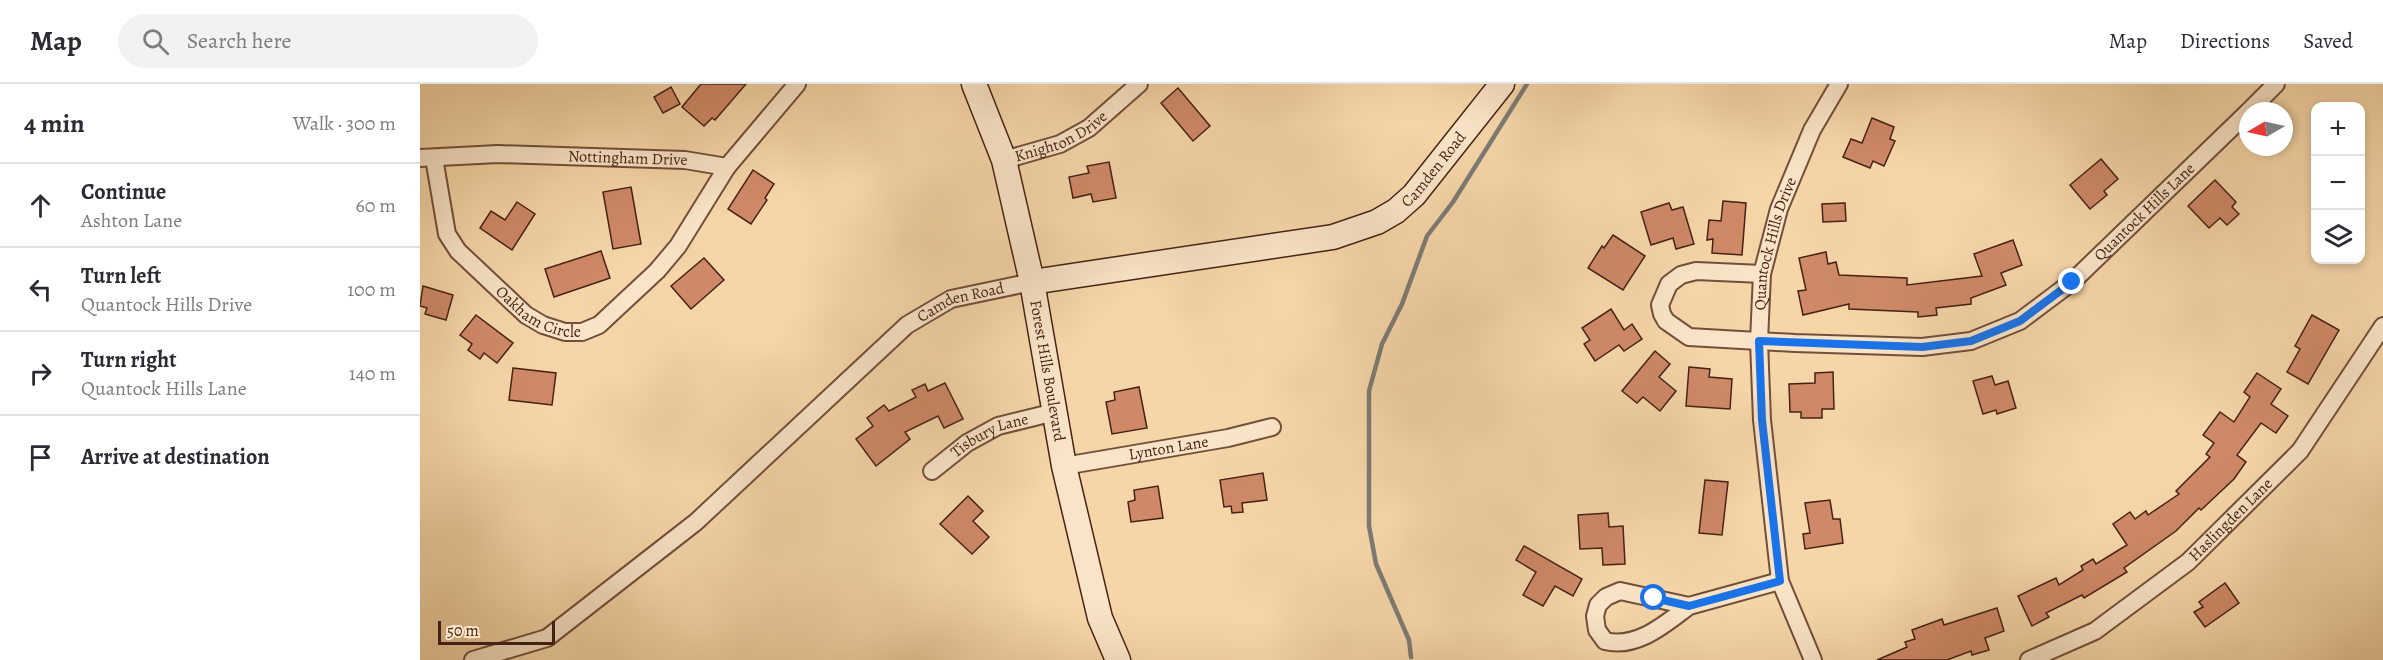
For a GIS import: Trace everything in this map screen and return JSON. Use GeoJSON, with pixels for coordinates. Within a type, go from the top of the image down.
{"type":"FeatureCollection","features":[{"type":"Feature","properties":{"kind":"main road","name":"Forest Hills Boulevard"},"geometry":{"type":"LineString","coordinates":[[974,84],[1004,160],[1032,282],[1064,466],[1100,618],[1118,660]]}},
{"type":"Feature","properties":{"kind":"main road","name":"Camden Road"},"geometry":{"type":"LineString","coordinates":[[1032,282],[1333,237],[1377,222],[1396,212],[1414,195],[1502,84]]}},
{"type":"Feature","properties":{"kind":"street"},"geometry":{"type":"LineString","coordinates":[[727,167],[797,84]]}},
{"type":"Feature","properties":{"kind":"street","name":"Knighton Drive"},"geometry":{"type":"LineString","coordinates":[[1004,160],[1060,144],[1089,128],[1139,84]]}},
{"type":"Feature","properties":{"kind":"street","name":"Quantock Hills Drive"},"geometry":{"type":"LineString","coordinates":[[1813,660],[1780,581],[1762,420],[1759,341],[1762,274],[1779,209],[1812,130],[1839,84]]}},
{"type":"Feature","properties":{"kind":"street","name":"Quantock Hills Lane"},"geometry":{"type":"LineString","coordinates":[[2259,102],[2276,84]]}},
{"type":"Feature","properties":{"kind":"street","name":"Quantock Hills Lane"},"geometry":{"type":"LineString","coordinates":[[1762,274],[1696,271],[1681,275],[1669,284],[1660,305],[1662,315],[1666,321],[1689,337],[1922,347],[1971,341],[2020,321],[2072,282],[2239,122]]}},
{"type":"Feature","properties":{"kind":"street","name":"Nottingham Drive"},"geometry":{"type":"LineString","coordinates":[[427,158],[498,154],[685,160],[727,167]]}},
{"type":"Feature","properties":{"kind":"street","name":"Oakham Circle"},"geometry":{"type":"LineString","coordinates":[[427,158],[447,234],[458,251],[526,315],[543,325],[565,332],[582,332],[599,326],[657,271],[678,246],[727,167]]}},
{"type":"Feature","properties":{"kind":"street","name":"Camden Road"},"geometry":{"type":"LineString","coordinates":[[473,660],[547,638],[696,522],[907,325],[951,299],[1032,282]]}},
{"type":"Feature","properties":{"kind":"street","name":"Haslingden Lane"},"geometry":{"type":"LineString","coordinates":[[2029,660],[2096,631],[2188,562],[2300,451],[2383,326]]}},
{"type":"Feature","properties":{"kind":"street","name":"Tisbury Lane"},"geometry":{"type":"LineString","coordinates":[[932,471],[967,443],[998,426],[1055,412]]}},
{"type":"Feature","properties":{"kind":"street","name":"Lynton Lane"},"geometry":{"type":"LineString","coordinates":[[1064,466],[1228,438],[1272,427]]}},
{"type":"Feature","properties":{"kind":"street"},"geometry":{"type":"LineString","coordinates":[[1689,606],[1620,591],[1606,597],[1598,604],[1595,616],[1597,630],[1605,641],[1617,644],[1629,642],[1658,630],[1689,606],[1780,581]]}},
{"type":"Feature","properties":{"kind":"building"},"geometry":{"type":"Polygon","coordinates":[[[701,84],[746,84],[715,120],[712,118],[704,126],[682,107],[701,84]]]}},
{"type":"Feature","properties":{"kind":"building"},"geometry":{"type":"Polygon","coordinates":[[[671,87],[680,104],[663,113],[654,97],[671,87]]]}},
{"type":"Feature","properties":{"kind":"building"},"geometry":{"type":"Polygon","coordinates":[[[1178,88],[1210,126],[1193,141],[1161,103],[1178,88]]]}},
{"type":"Feature","properties":{"kind":"building"},"geometry":{"type":"Polygon","coordinates":[[[1872,118],[1894,127],[1890,139],[1895,141],[1884,166],[1873,161],[1870,168],[1843,157],[1851,139],[1862,143],[1872,118]]]}},
{"type":"Feature","properties":{"kind":"building"},"geometry":{"type":"Polygon","coordinates":[[[2101,159],[2118,179],[2104,191],[2107,195],[2090,209],[2070,185],[2101,159]]]}},
{"type":"Feature","properties":{"kind":"building"},"geometry":{"type":"Polygon","coordinates":[[[1109,162],[1116,198],[1093,202],[1091,194],[1073,198],[1069,177],[1089,173],[1087,166],[1109,162]]]}},
{"type":"Feature","properties":{"kind":"building"},"geometry":{"type":"Polygon","coordinates":[[[753,170],[774,184],[765,198],[767,200],[751,224],[728,209],[753,170]]]}},
{"type":"Feature","properties":{"kind":"building"},"geometry":{"type":"Polygon","coordinates":[[[2215,180],[2236,202],[2232,207],[2239,214],[2227,225],[2220,218],[2209,228],[2188,206],[2215,180]]]}},
{"type":"Feature","properties":{"kind":"building"},"geometry":{"type":"Polygon","coordinates":[[[631,187],[641,244],[613,249],[603,192],[631,187]]]}},
{"type":"Feature","properties":{"kind":"building"},"geometry":{"type":"Polygon","coordinates":[[[1723,201],[1746,203],[1742,255],[1712,253],[1713,239],[1707,240],[1709,220],[1721,221],[1723,201]]]}},
{"type":"Feature","properties":{"kind":"building"},"geometry":{"type":"Polygon","coordinates":[[[517,202],[535,214],[512,250],[480,228],[491,211],[505,220],[517,202]]]}},
{"type":"Feature","properties":{"kind":"building"},"geometry":{"type":"Polygon","coordinates":[[[1669,203],[1672,210],[1683,207],[1694,244],[1676,249],[1673,238],[1651,245],[1641,212],[1669,203]]]}},
{"type":"Feature","properties":{"kind":"building"},"geometry":{"type":"Polygon","coordinates":[[[1845,203],[1846,221],[1823,222],[1822,204],[1845,203]]]}},
{"type":"Feature","properties":{"kind":"building"},"geometry":{"type":"Polygon","coordinates":[[[1613,235],[1645,256],[1623,290],[1588,268],[1602,246],[1604,248],[1613,235]]]}},
{"type":"Feature","properties":{"kind":"building"},"geometry":{"type":"Polygon","coordinates":[[[2013,240],[2022,265],[2001,273],[2006,285],[1971,298],[1971,304],[1936,308],[1937,315],[1918,317],[1918,312],[1849,309],[1849,304],[1803,315],[1798,291],[1806,290],[1799,258],[1826,252],[1828,264],[1836,262],[1839,275],[1907,278],[1907,285],[1982,276],[1974,254],[2013,240]]]}},
{"type":"Feature","properties":{"kind":"building"},"geometry":{"type":"Polygon","coordinates":[[[601,251],[610,278],[554,297],[545,269],[601,251]]]}},
{"type":"Feature","properties":{"kind":"building"},"geometry":{"type":"Polygon","coordinates":[[[704,258],[724,280],[691,309],[671,286],[704,258]]]}},
{"type":"Feature","properties":{"kind":"building"},"geometry":{"type":"Polygon","coordinates":[[[423,286],[453,295],[446,320],[425,314],[427,308],[420,306],[423,286]]]}},
{"type":"Feature","properties":{"kind":"building"},"geometry":{"type":"Polygon","coordinates":[[[1611,309],[1624,330],[1632,324],[1642,339],[1624,351],[1619,345],[1595,361],[1584,344],[1590,340],[1582,328],[1611,309]]]}},
{"type":"Feature","properties":{"kind":"building"},"geometry":{"type":"Polygon","coordinates":[[[476,315],[513,343],[497,363],[484,353],[480,359],[468,350],[472,344],[460,335],[476,315]]]}},
{"type":"Feature","properties":{"kind":"building"},"geometry":{"type":"Polygon","coordinates":[[[2312,315],[2339,330],[2308,384],[2287,372],[2300,349],[2295,346],[2312,315]]]}},
{"type":"Feature","properties":{"kind":"building"},"geometry":{"type":"Polygon","coordinates":[[[1655,351],[1670,364],[1659,377],[1676,391],[1660,411],[1643,397],[1637,403],[1622,391],[1655,351]]]}},
{"type":"Feature","properties":{"kind":"building"},"geometry":{"type":"Polygon","coordinates":[[[1689,367],[1710,369],[1709,377],[1732,379],[1730,409],[1686,406],[1689,367]]]}},
{"type":"Feature","properties":{"kind":"building"},"geometry":{"type":"Polygon","coordinates":[[[513,368],[556,373],[552,405],[509,400],[513,368]]]}},
{"type":"Feature","properties":{"kind":"building"},"geometry":{"type":"Polygon","coordinates":[[[1833,372],[1834,409],[1822,409],[1822,418],[1801,418],[1801,412],[1790,412],[1789,384],[1815,383],[1815,373],[1833,372]]]}},
{"type":"Feature","properties":{"kind":"building"},"geometry":{"type":"Polygon","coordinates":[[[2257,373],[2281,389],[2271,404],[2288,416],[2276,433],[2261,423],[2237,455],[2246,462],[2234,479],[2201,510],[2199,508],[2176,531],[2124,568],[2127,572],[2084,598],[2082,595],[2046,613],[2049,617],[2032,626],[2018,596],[2056,578],[2059,585],[2083,570],[2081,566],[2093,559],[2096,564],[2127,545],[2113,524],[2130,512],[2135,519],[2146,511],[2148,515],[2179,494],[2176,491],[2210,457],[2206,454],[2214,443],[2203,435],[2220,412],[2234,422],[2250,397],[2244,392],[2257,373]]]}},
{"type":"Feature","properties":{"kind":"building"},"geometry":{"type":"Polygon","coordinates":[[[1992,376],[1995,385],[2008,381],[2016,408],[1997,414],[1996,410],[1983,414],[1973,381],[1992,376]]]}},
{"type":"Feature","properties":{"kind":"building"},"geometry":{"type":"Polygon","coordinates":[[[945,383],[963,419],[944,428],[938,416],[905,432],[910,439],[876,466],[856,439],[873,426],[867,418],[884,405],[889,411],[916,397],[912,390],[925,384],[928,391],[945,383]]]}},
{"type":"Feature","properties":{"kind":"building"},"geometry":{"type":"Polygon","coordinates":[[[1139,387],[1147,428],[1112,434],[1106,402],[1115,400],[1114,392],[1139,387]]]}},
{"type":"Feature","properties":{"kind":"building"},"geometry":{"type":"Polygon","coordinates":[[[1263,473],[1267,500],[1242,503],[1243,512],[1232,513],[1231,506],[1224,507],[1220,480],[1263,473]]]}},
{"type":"Feature","properties":{"kind":"building"},"geometry":{"type":"Polygon","coordinates":[[[1705,480],[1728,482],[1722,535],[1699,533],[1705,480]]]}},
{"type":"Feature","properties":{"kind":"building"},"geometry":{"type":"Polygon","coordinates":[[[1158,486],[1163,518],[1131,522],[1128,502],[1135,500],[1134,490],[1158,486]]]}},
{"type":"Feature","properties":{"kind":"building"},"geometry":{"type":"Polygon","coordinates":[[[968,496],[983,511],[973,521],[989,537],[972,554],[940,524],[968,496]]]}},
{"type":"Feature","properties":{"kind":"building"},"geometry":{"type":"Polygon","coordinates":[[[1830,500],[1833,519],[1840,519],[1843,543],[1805,549],[1803,534],[1810,533],[1805,503],[1830,500]]]}},
{"type":"Feature","properties":{"kind":"building"},"geometry":{"type":"Polygon","coordinates":[[[1608,513],[1609,527],[1623,526],[1625,564],[1603,565],[1602,548],[1580,549],[1578,515],[1608,513]]]}},
{"type":"Feature","properties":{"kind":"building"},"geometry":{"type":"Polygon","coordinates":[[[1524,546],[1582,579],[1573,596],[1555,586],[1543,606],[1523,595],[1536,572],[1516,560],[1524,546]]]}},
{"type":"Feature","properties":{"kind":"building"},"geometry":{"type":"Polygon","coordinates":[[[2225,583],[2239,603],[2205,627],[2194,612],[2203,607],[2199,602],[2225,583]]]}},
{"type":"Feature","properties":{"kind":"building"},"geometry":{"type":"Polygon","coordinates":[[[1997,608],[2004,631],[1985,638],[1989,650],[1972,655],[1971,651],[1947,660],[1877,660],[1907,647],[1905,642],[1915,639],[1912,630],[1942,619],[1944,625],[1997,608]]]}},
{"type":"Feature","properties":{"kind":"waterway"},"geometry":{"type":"LineString","coordinates":[[1411,657],[1409,640],[1376,564],[1369,526],[1369,391],[1382,344],[1402,304],[1427,236],[1453,202],[1527,84]]}},
{"type":"Feature","properties":{"kind":"route"},"geometry":{"type":"LineString","coordinates":[[1654,598],[1689,606],[1780,581],[1762,420],[1759,341],[1922,347],[1971,341],[2020,321],[2072,282]]}}]}
